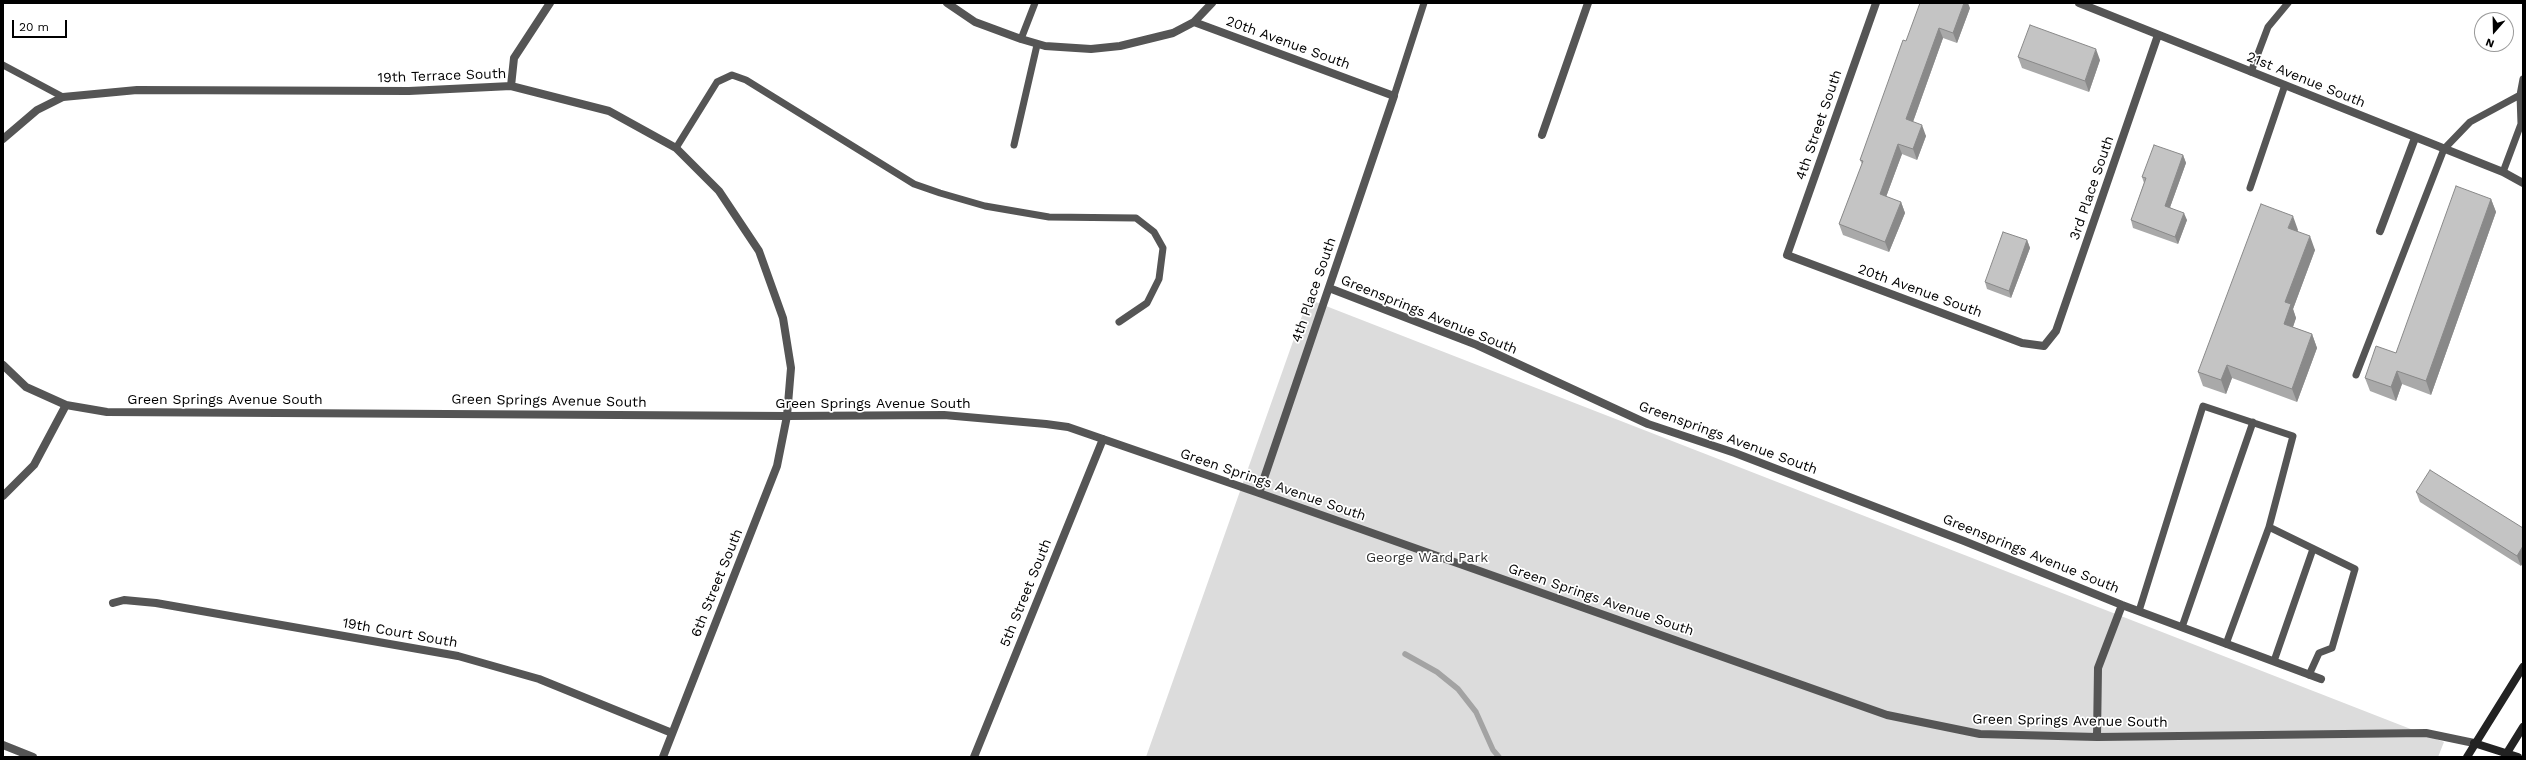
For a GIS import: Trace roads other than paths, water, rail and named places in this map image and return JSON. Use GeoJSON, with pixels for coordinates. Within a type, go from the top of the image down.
{"type":"FeatureCollection","features":[{"type":"Feature","properties":{"kind":"main road"},"geometry":{"type":"LineString","coordinates":[[2467,757],[2474,743],[2523,667]]}},
{"type":"Feature","properties":{"kind":"main road"},"geometry":{"type":"LineString","coordinates":[[2506,755],[2523,727]]}},
{"type":"Feature","properties":{"kind":"main road","name":"Green Springs Avenue South"},"geometry":{"type":"LineString","coordinates":[[2474,743],[2506,755],[2518,757]]}},
{"type":"Feature","properties":{"kind":"street"},"geometry":{"type":"LineString","coordinates":[[511,86],[514,58],[550,3]]}},
{"type":"Feature","properties":{"kind":"street"},"geometry":{"type":"LineString","coordinates":[[947,3],[975,22],[1037,45],[1091,49],[1120,46],[1173,33],[1194,22],[1212,3]]}},
{"type":"Feature","properties":{"kind":"street"},"geometry":{"type":"LineString","coordinates":[[1542,135],[1588,3]]}},
{"type":"Feature","properties":{"kind":"street","name":"4th Street South"},"geometry":{"type":"LineString","coordinates":[[1787,255],[1876,3]]}},
{"type":"Feature","properties":{"kind":"street","name":"21st Avenue South"},"geometry":{"type":"LineString","coordinates":[[2079,3],[2503,172],[2523,183]]}},
{"type":"Feature","properties":{"kind":"street","name":"20th Avenue South"},"geometry":{"type":"LineString","coordinates":[[1194,22],[1394,96]]}},
{"type":"Feature","properties":{"kind":"street","name":"3rd Place South"},"geometry":{"type":"LineString","coordinates":[[2044,346],[2056,331],[2158,35]]}},
{"type":"Feature","properties":{"kind":"street","name":"19th Terrace South"},"geometry":{"type":"LineString","coordinates":[[3,139],[37,110],[63,97],[137,90],[409,91],[511,86],[609,111],[676,148],[719,191],[759,251],[783,318],[791,368],[787,416]]}},
{"type":"Feature","properties":{"kind":"street","name":"4th Place South"},"geometry":{"type":"LineString","coordinates":[[1260,493],[1394,96]]}},
{"type":"Feature","properties":{"kind":"street"},"geometry":{"type":"LineString","coordinates":[[2380,231],[2415,138]]}},
{"type":"Feature","properties":{"kind":"street","name":"20th Avenue South"},"geometry":{"type":"LineString","coordinates":[[1787,255],[2022,343],[2044,346]]}},
{"type":"Feature","properties":{"kind":"street","name":"Greensprings Avenue South"},"geometry":{"type":"LineString","coordinates":[[1329,288],[1477,345],[1648,424],[1735,453],[1964,541],[2122,605],[2320,679]]}},
{"type":"Feature","properties":{"kind":"street","name":"Green Springs Avenue South"},"geometry":{"type":"LineString","coordinates":[[3,365],[26,387],[66,406],[107,412],[787,416],[944,414],[1068,427],[1260,493],[1887,715],[1980,734],[2097,737],[2426,733],[2474,743]]}},
{"type":"Feature","properties":{"kind":"street"},"geometry":{"type":"LineString","coordinates":[[3,496],[34,465],[66,406]]}},
{"type":"Feature","properties":{"kind":"street","name":"6th Street South"},"geometry":{"type":"LineString","coordinates":[[663,757],[777,466],[787,416]]}},
{"type":"Feature","properties":{"kind":"street","name":"5th Street South"},"geometry":{"type":"LineString","coordinates":[[974,757],[1103,439]]}},
{"type":"Feature","properties":{"kind":"street","name":"19th Court South"},"geometry":{"type":"LineString","coordinates":[[113,603],[124,600],[156,603],[458,656],[539,679],[672,733]]}},
{"type":"Feature","properties":{"kind":"street","name":"Greensprings Avenue South"},"geometry":{"type":"LineString","coordinates":[[2097,737],[2098,668],[2122,605]]}},
{"type":"Feature","properties":{"kind":"street"},"geometry":{"type":"LineString","coordinates":[[3,745],[33,757]]}},
{"type":"Feature","properties":{"kind":"lane"},"geometry":{"type":"LineString","coordinates":[[1021,39],[1035,3]]}},
{"type":"Feature","properties":{"kind":"lane"},"geometry":{"type":"LineString","coordinates":[[1394,96],[1424,3]]}},
{"type":"Feature","properties":{"kind":"lane"},"geometry":{"type":"LineString","coordinates":[[2251,72],[2268,27],[2288,3]]}},
{"type":"Feature","properties":{"kind":"lane"},"geometry":{"type":"LineString","coordinates":[[1014,145],[1037,45]]}},
{"type":"Feature","properties":{"kind":"lane"},"geometry":{"type":"LineString","coordinates":[[3,65],[63,97]]}},
{"type":"Feature","properties":{"kind":"lane"},"geometry":{"type":"LineString","coordinates":[[676,148],[717,82],[732,75],[746,80],[914,184],[985,206],[1050,217],[1118,216],[1136,218],[1154,232],[1163,248],[1159,279],[1147,303],[1119,322]]}},
{"type":"Feature","properties":{"kind":"lane"},"geometry":{"type":"LineString","coordinates":[[2503,172],[2521,124],[2520,95],[2523,79]]}},
{"type":"Feature","properties":{"kind":"lane"},"geometry":{"type":"LineString","coordinates":[[2250,188],[2285,85]]}},
{"type":"Feature","properties":{"kind":"lane"},"geometry":{"type":"LineString","coordinates":[[2356,375],[2444,149],[2470,122],[2520,95]]}},
{"type":"Feature","properties":{"kind":"lane"},"geometry":{"type":"LineString","coordinates":[[2139,611],[2203,406],[2293,436],[2269,527],[2226,644]]}},
{"type":"Feature","properties":{"kind":"lane"},"geometry":{"type":"LineString","coordinates":[[2182,627],[2253,422]]}},
{"type":"Feature","properties":{"kind":"lane"},"geometry":{"type":"LineString","coordinates":[[2269,527],[2355,569],[2332,648],[2320,653],[2309,675]]}},
{"type":"Feature","properties":{"kind":"lane"},"geometry":{"type":"LineString","coordinates":[[2274,661],[2313,548]]}},
{"type":"Feature","properties":{"kind":"waterway"},"geometry":{"type":"LineString","coordinates":[[1405,654],[1437,672],[1458,689],[1476,712],[1493,750],[1499,757]]}},
{"type":"Feature","properties":{"kind":"park label","name":"George Ward Park"},"geometry":{"type":"Point","coordinates":[1427,558]}}]}
